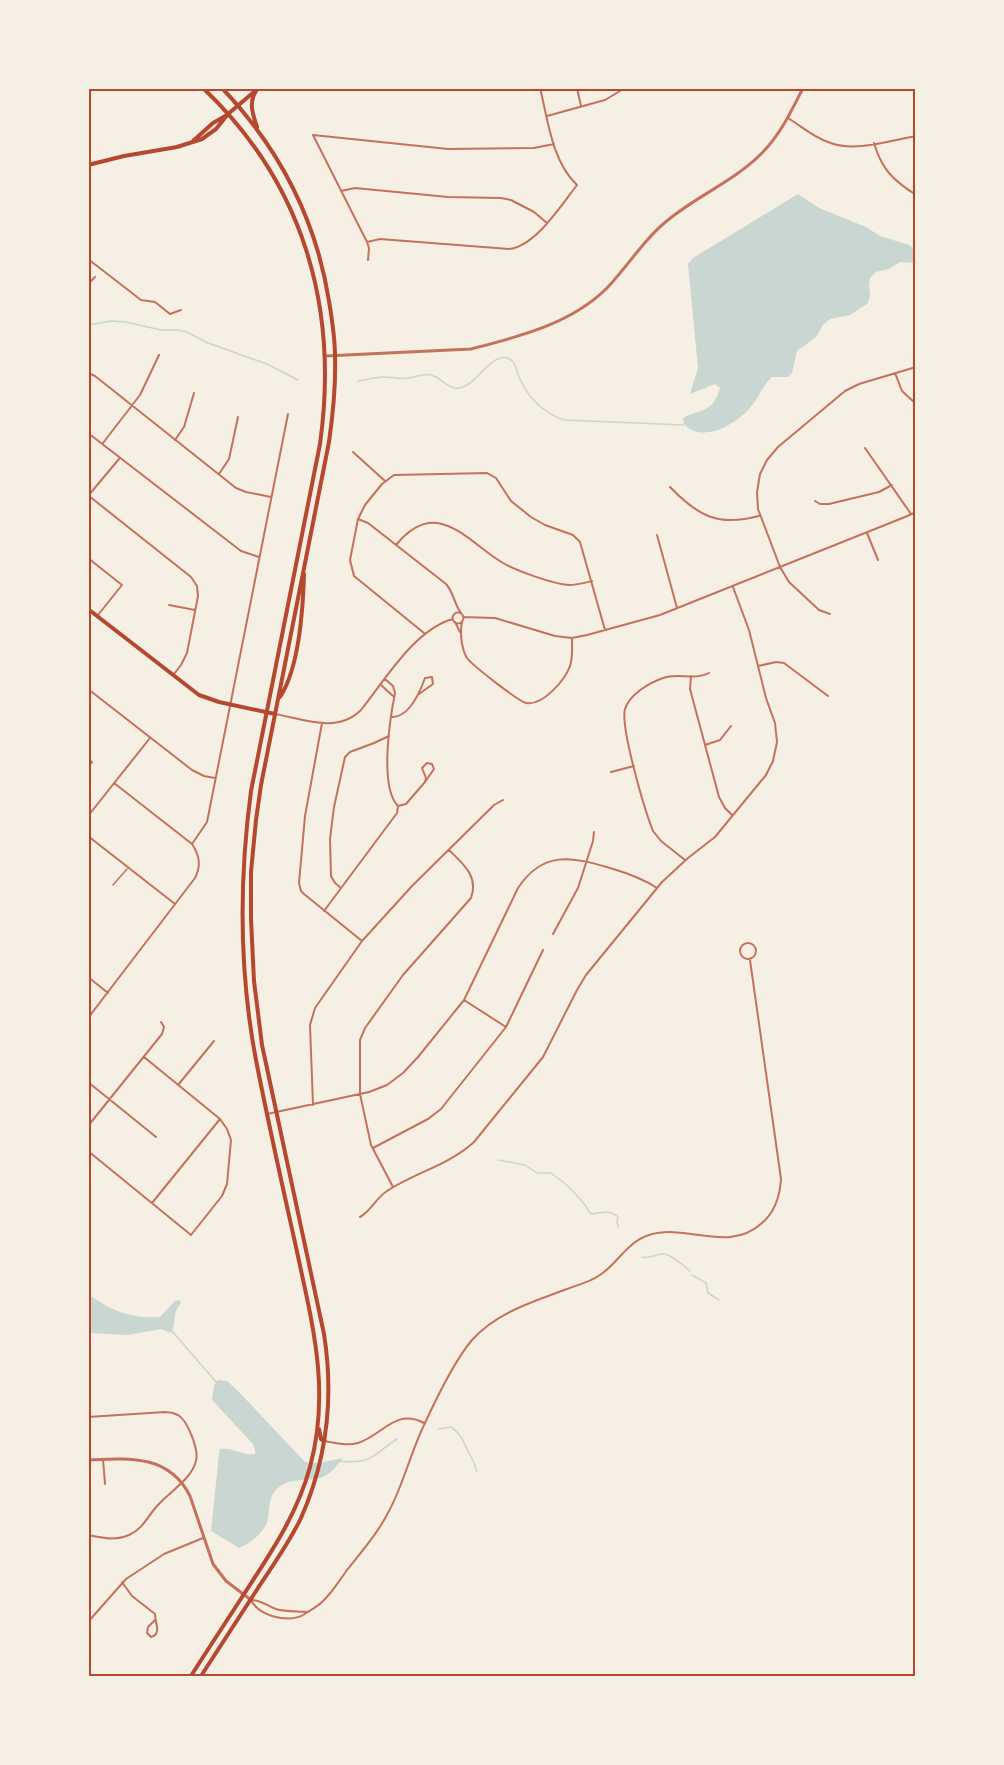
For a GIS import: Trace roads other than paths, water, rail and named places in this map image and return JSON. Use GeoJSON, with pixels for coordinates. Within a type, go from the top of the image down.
{"type":"FeatureCollection","features":[{"type":"Feature","properties":{"kind":"main road"},"geometry":{"type":"LineString","coordinates":[[191,1677],[276,1545],[294,1512],[306,1479],[316,1440],[320,1387],[317,1350],[250,1024],[244,973],[242,919],[243,879],[251,791],[320,444],[326,395],[325,338],[318,295],[300,230],[283,194],[265,162],[228,114],[203,88]]}},
{"type":"Feature","properties":{"kind":"main road"},"geometry":{"type":"LineString","coordinates":[[201,1677],[296,1527],[308,1502],[321,1457],[329,1396],[326,1348],[264,1055],[256,1005],[251,872],[256,820],[275,714],[329,442],[335,355],[327,290],[312,231],[297,195],[258,130],[222,88]]}},
{"type":"Feature","properties":{"kind":"main road"},"geometry":{"type":"LineString","coordinates":[[88,165],[177,147],[202,139],[216,129],[228,114],[258,88]]}},
{"type":"Feature","properties":{"kind":"main road"},"geometry":{"type":"LineString","coordinates":[[258,88],[251,106],[258,130]]}},
{"type":"Feature","properties":{"kind":"main road"},"geometry":{"type":"LineString","coordinates":[[278,700],[289,682],[303,608],[304,562]]}},
{"type":"Feature","properties":{"kind":"main road"},"geometry":{"type":"LineString","coordinates":[[88,609],[206,698],[275,714]]}},
{"type":"Feature","properties":{"kind":"main road"},"geometry":{"type":"LineString","coordinates":[[242,919],[251,919]]}},
{"type":"Feature","properties":{"kind":"main road"},"geometry":{"type":"LineString","coordinates":[[318,1427],[321,1439],[324,1441]]}},
{"type":"Feature","properties":{"kind":"main road"},"geometry":{"type":"LineString","coordinates":[[316,1440],[321,1446],[321,1457]]}},
{"type":"Feature","properties":{"kind":"street"},"geometry":{"type":"LineString","coordinates":[[367,242],[380,239],[509,249],[523,244],[538,232],[577,184],[562,167],[540,88]]}},
{"type":"Feature","properties":{"kind":"street"},"geometry":{"type":"LineString","coordinates":[[577,88],[582,106]]}},
{"type":"Feature","properties":{"kind":"street"},"geometry":{"type":"LineString","coordinates":[[547,116],[612,98],[625,88]]}},
{"type":"Feature","properties":{"kind":"street"},"geometry":{"type":"LineString","coordinates":[[325,356],[471,349],[492,344],[564,318],[585,306],[601,293],[668,219],[752,162],[769,145],[788,118],[803,88]]}},
{"type":"Feature","properties":{"kind":"street"},"geometry":{"type":"LineString","coordinates":[[788,118],[829,143],[851,147],[915,136]]}},
{"type":"Feature","properties":{"kind":"street"},"geometry":{"type":"LineString","coordinates":[[368,260],[367,242],[313,135],[448,148],[534,148],[554,144]]}},
{"type":"Feature","properties":{"kind":"street"},"geometry":{"type":"LineString","coordinates":[[874,143],[887,173],[915,195]]}},
{"type":"Feature","properties":{"kind":"street"},"geometry":{"type":"LineString","coordinates":[[341,191],[355,188],[448,197],[501,198],[511,200],[534,212],[547,223]]}},
{"type":"Feature","properties":{"kind":"street"},"geometry":{"type":"LineString","coordinates":[[88,259],[141,300],[155,302],[170,314],[181,310]]}},
{"type":"Feature","properties":{"kind":"street"},"geometry":{"type":"LineString","coordinates":[[88,284],[95,277]]}},
{"type":"Feature","properties":{"kind":"street"},"geometry":{"type":"LineString","coordinates":[[102,443],[140,395],[159,355]]}},
{"type":"Feature","properties":{"kind":"street"},"geometry":{"type":"LineString","coordinates":[[830,614],[819,610],[789,582],[780,567],[759,516],[758,483],[767,460],[778,447],[845,392],[859,384],[915,367]]}},
{"type":"Feature","properties":{"kind":"street"},"geometry":{"type":"LineString","coordinates":[[88,372],[241,490],[271,496]]}},
{"type":"Feature","properties":{"kind":"street"},"geometry":{"type":"LineString","coordinates":[[895,373],[902,391],[915,404]]}},
{"type":"Feature","properties":{"kind":"street"},"geometry":{"type":"LineString","coordinates":[[175,440],[184,427],[194,393]]}},
{"type":"Feature","properties":{"kind":"street"},"geometry":{"type":"LineString","coordinates":[[192,844],[207,822],[288,414]]}},
{"type":"Feature","properties":{"kind":"street"},"geometry":{"type":"LineString","coordinates":[[219,474],[229,459],[238,417]]}},
{"type":"Feature","properties":{"kind":"street"},"geometry":{"type":"LineString","coordinates":[[88,433],[241,551],[259,557]]}},
{"type":"Feature","properties":{"kind":"street"},"geometry":{"type":"LineString","coordinates":[[865,448],[912,514]]}},
{"type":"Feature","properties":{"kind":"street"},"geometry":{"type":"LineString","coordinates":[[353,452],[385,480]]}},
{"type":"Feature","properties":{"kind":"street"},"geometry":{"type":"LineString","coordinates":[[119,458],[89,496],[191,577],[197,586],[198,592],[187,654],[174,675]]}},
{"type":"Feature","properties":{"kind":"street"},"geometry":{"type":"LineString","coordinates":[[424,633],[354,576],[350,561],[358,519],[365,505],[385,480],[398,474],[481,472],[491,475],[499,482],[511,501],[531,517],[577,538],[583,547],[605,630]]}},
{"type":"Feature","properties":{"kind":"street"},"geometry":{"type":"LineString","coordinates":[[815,501],[820,504],[829,504],[875,493],[892,485]]}},
{"type":"Feature","properties":{"kind":"street"},"geometry":{"type":"LineString","coordinates":[[670,487],[688,505],[712,518],[738,521],[759,516]]}},
{"type":"Feature","properties":{"kind":"street"},"geometry":{"type":"LineString","coordinates":[[454,619],[456,613],[495,618],[555,636],[572,638],[643,620],[677,608],[915,512]]}},
{"type":"Feature","properties":{"kind":"street"},"geometry":{"type":"LineString","coordinates":[[358,519],[368,523],[448,587],[462,615],[460,632]]}},
{"type":"Feature","properties":{"kind":"street"},"geometry":{"type":"LineString","coordinates":[[396,545],[414,529],[427,524],[441,524],[461,531],[498,560],[514,568],[565,584],[592,581]]}},
{"type":"Feature","properties":{"kind":"street"},"geometry":{"type":"LineString","coordinates":[[867,533],[878,560]]}},
{"type":"Feature","properties":{"kind":"street"},"geometry":{"type":"LineString","coordinates":[[657,535],[677,608]]}},
{"type":"Feature","properties":{"kind":"street"},"geometry":{"type":"LineString","coordinates":[[88,558],[122,585],[98,615]]}},
{"type":"Feature","properties":{"kind":"street"},"geometry":{"type":"LineString","coordinates":[[360,1217],[393,1187],[462,1152],[477,1138],[543,1057],[582,981],[657,888],[685,860],[715,837],[766,775],[777,746],[775,723],[766,698],[749,630],[733,587]]}},
{"type":"Feature","properties":{"kind":"street"},"geometry":{"type":"LineString","coordinates":[[456,604],[454,619],[469,661],[516,698],[528,703],[538,702],[547,697],[566,673],[572,658],[572,638]]}},
{"type":"Feature","properties":{"kind":"street"},"geometry":{"type":"LineString","coordinates":[[169,605],[195,610]]}},
{"type":"Feature","properties":{"kind":"street"},"geometry":{"type":"LineString","coordinates":[[275,714],[322,723],[339,723],[351,718],[361,710],[424,633],[454,619]]}},
{"type":"Feature","properties":{"kind":"street"},"geometry":{"type":"LineString","coordinates":[[454,619],[459,623],[462,621]]}},
{"type":"Feature","properties":{"kind":"street"},"geometry":{"type":"LineString","coordinates":[[758,666],[776,662],[784,663],[828,696]]}},
{"type":"Feature","properties":{"kind":"street"},"geometry":{"type":"LineString","coordinates":[[685,860],[661,841],[653,831],[634,766],[624,724],[624,712],[630,700],[638,692],[662,678],[702,676],[709,673]]}},
{"type":"Feature","properties":{"kind":"street"},"geometry":{"type":"LineString","coordinates":[[691,676],[690,689],[719,797],[725,808],[733,815]]}},
{"type":"Feature","properties":{"kind":"street"},"geometry":{"type":"LineString","coordinates":[[391,717],[400,716],[419,694],[434,684],[432,677],[425,678],[419,694]]}},
{"type":"Feature","properties":{"kind":"street"},"geometry":{"type":"LineString","coordinates":[[385,679],[394,689],[388,736],[390,789],[395,804],[398,806]]}},
{"type":"Feature","properties":{"kind":"street"},"geometry":{"type":"LineString","coordinates":[[381,685],[391,693],[394,699]]}},
{"type":"Feature","properties":{"kind":"street"},"geometry":{"type":"LineString","coordinates":[[88,689],[192,770],[215,778]]}},
{"type":"Feature","properties":{"kind":"street"},"geometry":{"type":"LineString","coordinates":[[322,723],[305,816],[299,877],[301,891],[362,941]]}},
{"type":"Feature","properties":{"kind":"street"},"geometry":{"type":"LineString","coordinates":[[705,745],[720,740],[731,726]]}},
{"type":"Feature","properties":{"kind":"street"},"geometry":{"type":"LineString","coordinates":[[341,888],[330,876],[330,847],[334,807],[345,758],[352,751],[388,736]]}},
{"type":"Feature","properties":{"kind":"street"},"geometry":{"type":"LineString","coordinates":[[88,816],[150,737]]}},
{"type":"Feature","properties":{"kind":"street"},"geometry":{"type":"LineString","coordinates":[[88,759],[92,762],[88,767]]}},
{"type":"Feature","properties":{"kind":"street"},"geometry":{"type":"LineString","coordinates":[[398,806],[406,804],[425,782],[434,769],[430,763],[425,764],[422,768],[426,778],[425,782]]}},
{"type":"Feature","properties":{"kind":"street"},"geometry":{"type":"LineString","coordinates":[[611,772],[634,766]]}},
{"type":"Feature","properties":{"kind":"street"},"geometry":{"type":"LineString","coordinates":[[88,1018],[197,873],[199,858],[192,844],[114,783]]}},
{"type":"Feature","properties":{"kind":"street"},"geometry":{"type":"LineString","coordinates":[[313,1105],[310,1025],[312,1013],[362,941],[412,886],[494,805],[503,800]]}},
{"type":"Feature","properties":{"kind":"street"},"geometry":{"type":"LineString","coordinates":[[324,911],[396,815],[398,806]]}},
{"type":"Feature","properties":{"kind":"street"},"geometry":{"type":"LineString","coordinates":[[553,934],[578,888],[594,832]]}},
{"type":"Feature","properties":{"kind":"street"},"geometry":{"type":"LineString","coordinates":[[88,836],[175,904]]}},
{"type":"Feature","properties":{"kind":"street"},"geometry":{"type":"LineString","coordinates":[[393,1187],[373,1148],[360,1095],[359,1046],[365,1028],[403,975],[468,903],[473,893],[474,882],[470,872],[449,850]]}},
{"type":"Feature","properties":{"kind":"street"},"geometry":{"type":"LineString","coordinates":[[267,1114],[360,1095],[387,1085],[403,1073],[464,1000],[518,888],[527,876],[539,867],[569,858],[586,861],[634,876],[657,888]]}},
{"type":"Feature","properties":{"kind":"street"},"geometry":{"type":"LineString","coordinates":[[745,943],[753,944],[756,948],[756,955],[750,960],[742,957],[740,952],[745,943]]}},
{"type":"Feature","properties":{"kind":"street"},"geometry":{"type":"LineString","coordinates":[[373,1148],[435,1115],[506,1028],[543,950]]}},
{"type":"Feature","properties":{"kind":"street"},"geometry":{"type":"LineString","coordinates":[[88,1460],[129,1458],[146,1461],[165,1469],[181,1483],[190,1496],[209,1556],[217,1571],[262,1611],[281,1618],[293,1618],[318,1605],[328,1596],[381,1526],[394,1502],[424,1423],[466,1348],[478,1334],[501,1316],[518,1307],[597,1277],[610,1268],[627,1248],[647,1236],[666,1232],[721,1238],[736,1237],[752,1231],[770,1215],[778,1199],[781,1179],[750,960]]}},
{"type":"Feature","properties":{"kind":"street"},"geometry":{"type":"LineString","coordinates":[[88,977],[108,993]]}},
{"type":"Feature","properties":{"kind":"street"},"geometry":{"type":"LineString","coordinates":[[464,1000],[506,1028]]}},
{"type":"Feature","properties":{"kind":"street"},"geometry":{"type":"LineString","coordinates":[[88,1010],[92,1013]]}},
{"type":"Feature","properties":{"kind":"street"},"geometry":{"type":"LineString","coordinates":[[88,1126],[162,1034],[164,1027],[161,1022]]}},
{"type":"Feature","properties":{"kind":"street"},"geometry":{"type":"LineString","coordinates":[[178,1085],[214,1041]]}},
{"type":"Feature","properties":{"kind":"street"},"geometry":{"type":"LineString","coordinates":[[88,1151],[191,1235],[222,1196],[227,1184],[231,1140],[227,1129],[220,1119],[144,1057]]}},
{"type":"Feature","properties":{"kind":"street"},"geometry":{"type":"LineString","coordinates":[[88,1082],[156,1137]]}},
{"type":"Feature","properties":{"kind":"street"},"geometry":{"type":"LineString","coordinates":[[152,1203],[220,1119]]}},
{"type":"Feature","properties":{"kind":"street"},"geometry":{"type":"LineString","coordinates":[[88,1417],[165,1412],[178,1415],[188,1428],[197,1455],[193,1468],[181,1483],[134,1533],[114,1539],[88,1535]]}},
{"type":"Feature","properties":{"kind":"street"},"geometry":{"type":"LineString","coordinates":[[324,1441],[354,1444],[399,1420],[415,1419],[424,1423]]}},
{"type":"Feature","properties":{"kind":"street"},"geometry":{"type":"LineString","coordinates":[[103,1459],[105,1484]]}},
{"type":"Feature","properties":{"kind":"street"},"geometry":{"type":"LineString","coordinates":[[89,1621],[122,1582],[164,1554],[203,1538]]}},
{"type":"Feature","properties":{"kind":"street"},"geometry":{"type":"LineString","coordinates":[[122,1582],[135,1599],[155,1614],[157,1632],[151,1637],[147,1634],[147,1630],[155,1620]]}},
{"type":"Feature","properties":{"kind":"street"},"geometry":{"type":"LineString","coordinates":[[251,1600],[260,1601],[283,1611],[307,1612]]}},
{"type":"Feature","properties":{"kind":"lane"},"geometry":{"type":"LineString","coordinates":[[113,885],[128,868]]}},
{"type":"Feature","properties":{"kind":"waterway"},"geometry":{"type":"LineString","coordinates":[[88,325],[111,321],[126,322],[161,330],[187,332],[208,343],[267,364],[298,380]]}},
{"type":"Feature","properties":{"kind":"waterway"},"geometry":{"type":"LineString","coordinates":[[358,381],[379,377],[402,379],[428,375],[435,376],[451,387],[459,388],[472,382],[489,365],[503,357],[512,361],[532,398],[543,409],[564,420],[684,425]]}},
{"type":"Feature","properties":{"kind":"waterway"},"geometry":{"type":"LineString","coordinates":[[498,1160],[525,1165],[537,1173],[551,1173],[568,1186],[591,1214],[608,1212],[618,1217],[618,1227]]}},
{"type":"Feature","properties":{"kind":"waterway"},"geometry":{"type":"LineString","coordinates":[[642,1257],[668,1255],[690,1271]]}},
{"type":"Feature","properties":{"kind":"waterway"},"geometry":{"type":"LineString","coordinates":[[692,1275],[706,1283],[708,1293],[719,1300]]}},
{"type":"Feature","properties":{"kind":"waterway"},"geometry":{"type":"LineString","coordinates":[[172,1331],[216,1382]]}},
{"type":"Feature","properties":{"kind":"waterway"},"geometry":{"type":"LineString","coordinates":[[439,1429],[451,1427],[458,1432],[477,1472]]}},
{"type":"Feature","properties":{"kind":"waterway"},"geometry":{"type":"LineString","coordinates":[[339,1461],[358,1462],[371,1458],[397,1439]]}}]}
